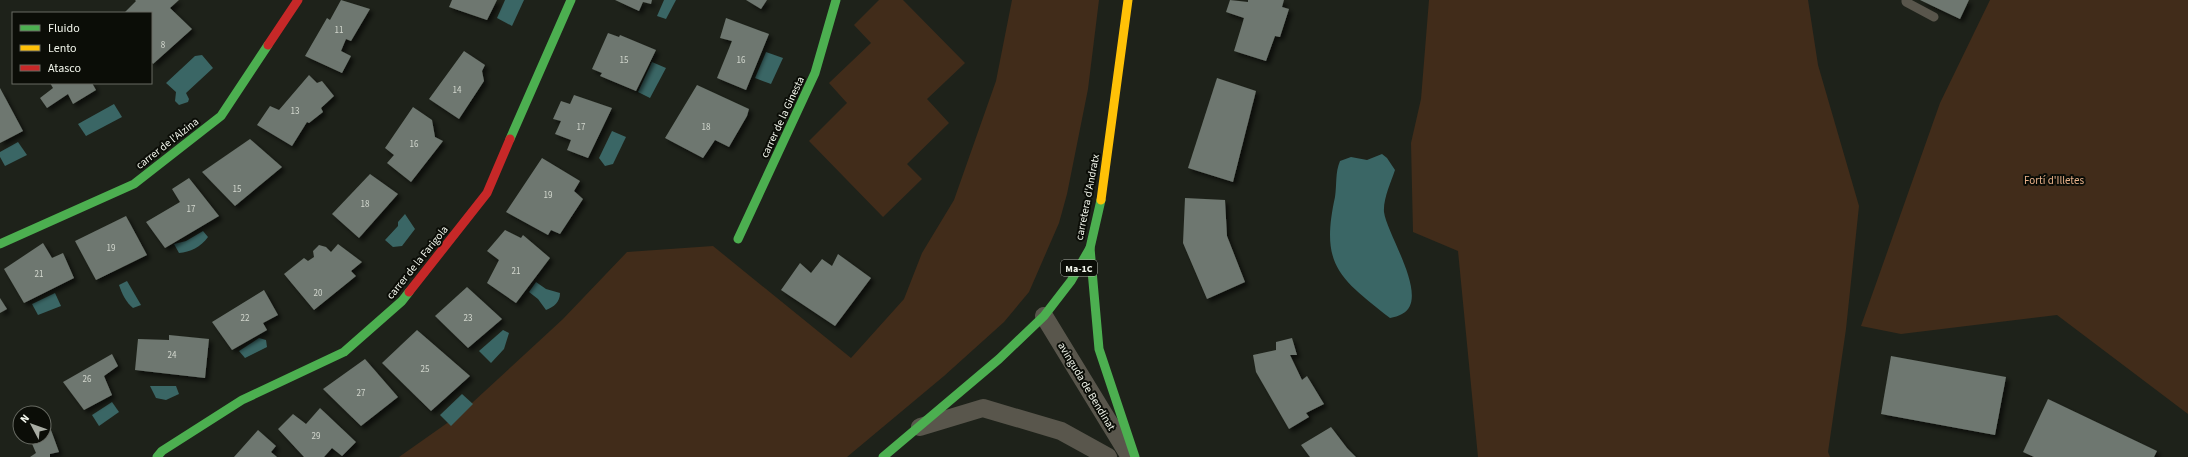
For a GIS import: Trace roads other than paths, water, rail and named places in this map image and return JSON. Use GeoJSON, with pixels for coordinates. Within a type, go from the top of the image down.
{"type":"FeatureCollection","features":[{"type":"Feature","properties":{"kind":"street","name":"carrer de l'Alzina"},"geometry":{"type":"LineString","coordinates":[[0,244],[134,184],[221,116],[298,0]]}},
{"type":"Feature","properties":{"kind":"street","name":"carrer de la Farigola"},"geometry":{"type":"LineString","coordinates":[[157,457],[162,451],[242,400],[344,352],[402,301],[487,193],[571,0]]}},
{"type":"Feature","properties":{"kind":"street","name":"carrer de la Ginesta"},"geometry":{"type":"LineString","coordinates":[[738,239],[815,73],[836,0]]}},
{"type":"Feature","properties":{"kind":"street","name":"carretera d'Andratx"},"geometry":{"type":"LineString","coordinates":[[883,457],[999,359],[1044,316],[1071,282],[1090,248],[1105,177],[1128,0]]}},
{"type":"Feature","properties":{"kind":"street","name":"avinguda de Bendinat"},"geometry":{"type":"LineString","coordinates":[[1090,248],[1099,349],[1135,457]]}},
{"type":"Feature","properties":{"kind":"street","name":"avinguda de Bendinat"},"geometry":{"type":"LineString","coordinates":[[1044,316],[1130,457]]}},
{"type":"Feature","properties":{"kind":"street"},"geometry":{"type":"LineString","coordinates":[[918,427],[983,408],[1061,431],[1108,457]]}},
{"type":"Feature","properties":{"kind":"lane"},"geometry":{"type":"LineString","coordinates":[[1906,0],[1906,2],[1934,17]]}},
{"type":"Feature","properties":{"kind":"water"},"geometry":{"type":"Polygon","coordinates":[[[505,0],[524,0],[512,26],[497,18],[505,0]]]}},
{"type":"Feature","properties":{"kind":"water"},"geometry":{"type":"Polygon","coordinates":[[[664,0],[676,0],[666,19],[657,16],[664,0]]]}},
{"type":"Feature","properties":{"kind":"water"},"geometry":{"type":"Polygon","coordinates":[[[766,52],[783,58],[771,84],[755,78],[766,52]]]}},
{"type":"Feature","properties":{"kind":"water"},"geometry":{"type":"Polygon","coordinates":[[[202,55],[213,68],[186,93],[189,99],[188,102],[179,105],[175,101],[176,92],[166,83],[195,56],[202,55]]]}},
{"type":"Feature","properties":{"kind":"water"},"geometry":{"type":"Polygon","coordinates":[[[652,62],[666,68],[650,98],[638,92],[652,62]]]}},
{"type":"Feature","properties":{"kind":"water"},"geometry":{"type":"Polygon","coordinates":[[[114,104],[122,117],[86,136],[78,124],[114,104]]]}},
{"type":"Feature","properties":{"kind":"water"},"geometry":{"type":"Polygon","coordinates":[[[612,131],[626,137],[613,164],[605,166],[599,158],[612,131]]]}},
{"type":"Feature","properties":{"kind":"water"},"geometry":{"type":"Polygon","coordinates":[[[18,142],[27,155],[5,166],[0,157],[0,152],[18,142]]]}},
{"type":"Feature","properties":{"kind":"water"},"geometry":{"type":"Polygon","coordinates":[[[1382,154],[1387,158],[1395,170],[1386,196],[1384,212],[1405,266],[1410,281],[1412,295],[1410,306],[1402,314],[1390,318],[1358,292],[1346,280],[1332,255],[1330,239],[1338,165],[1340,161],[1351,157],[1367,160],[1382,154]]]}},
{"type":"Feature","properties":{"kind":"water"},"geometry":{"type":"Polygon","coordinates":[[[405,214],[415,229],[402,246],[393,247],[385,240],[398,226],[398,222],[405,214]]]}},
{"type":"Feature","properties":{"kind":"water"},"geometry":{"type":"Polygon","coordinates":[[[203,231],[208,237],[202,244],[191,250],[179,253],[174,244],[186,241],[203,231]]]}},
{"type":"Feature","properties":{"kind":"water"},"geometry":{"type":"Polygon","coordinates":[[[127,281],[141,305],[133,308],[124,298],[119,285],[127,281]]]}},
{"type":"Feature","properties":{"kind":"water"},"geometry":{"type":"Polygon","coordinates":[[[536,282],[546,289],[560,293],[558,302],[546,310],[538,299],[529,292],[536,282]]]}},
{"type":"Feature","properties":{"kind":"water"},"geometry":{"type":"Polygon","coordinates":[[[55,293],[61,306],[38,315],[32,304],[55,293]]]}},
{"type":"Feature","properties":{"kind":"water"},"geometry":{"type":"Polygon","coordinates":[[[503,330],[509,333],[504,349],[491,363],[479,351],[503,330]]]}},
{"type":"Feature","properties":{"kind":"water"},"geometry":{"type":"Polygon","coordinates":[[[259,338],[266,340],[267,347],[245,358],[239,351],[259,338]]]}},
{"type":"Feature","properties":{"kind":"water"},"geometry":{"type":"Polygon","coordinates":[[[150,386],[176,386],[179,394],[166,400],[156,398],[150,386]]]}},
{"type":"Feature","properties":{"kind":"water"},"geometry":{"type":"Polygon","coordinates":[[[462,394],[473,404],[451,426],[440,415],[462,394]]]}},
{"type":"Feature","properties":{"kind":"water"},"geometry":{"type":"Polygon","coordinates":[[[112,402],[119,412],[99,426],[92,415],[112,402]]]}},
{"type":"Feature","properties":{"kind":"park label","name":"Fortí d'Illetes"},"geometry":{"type":"Point","coordinates":[2054,180]}}]}
